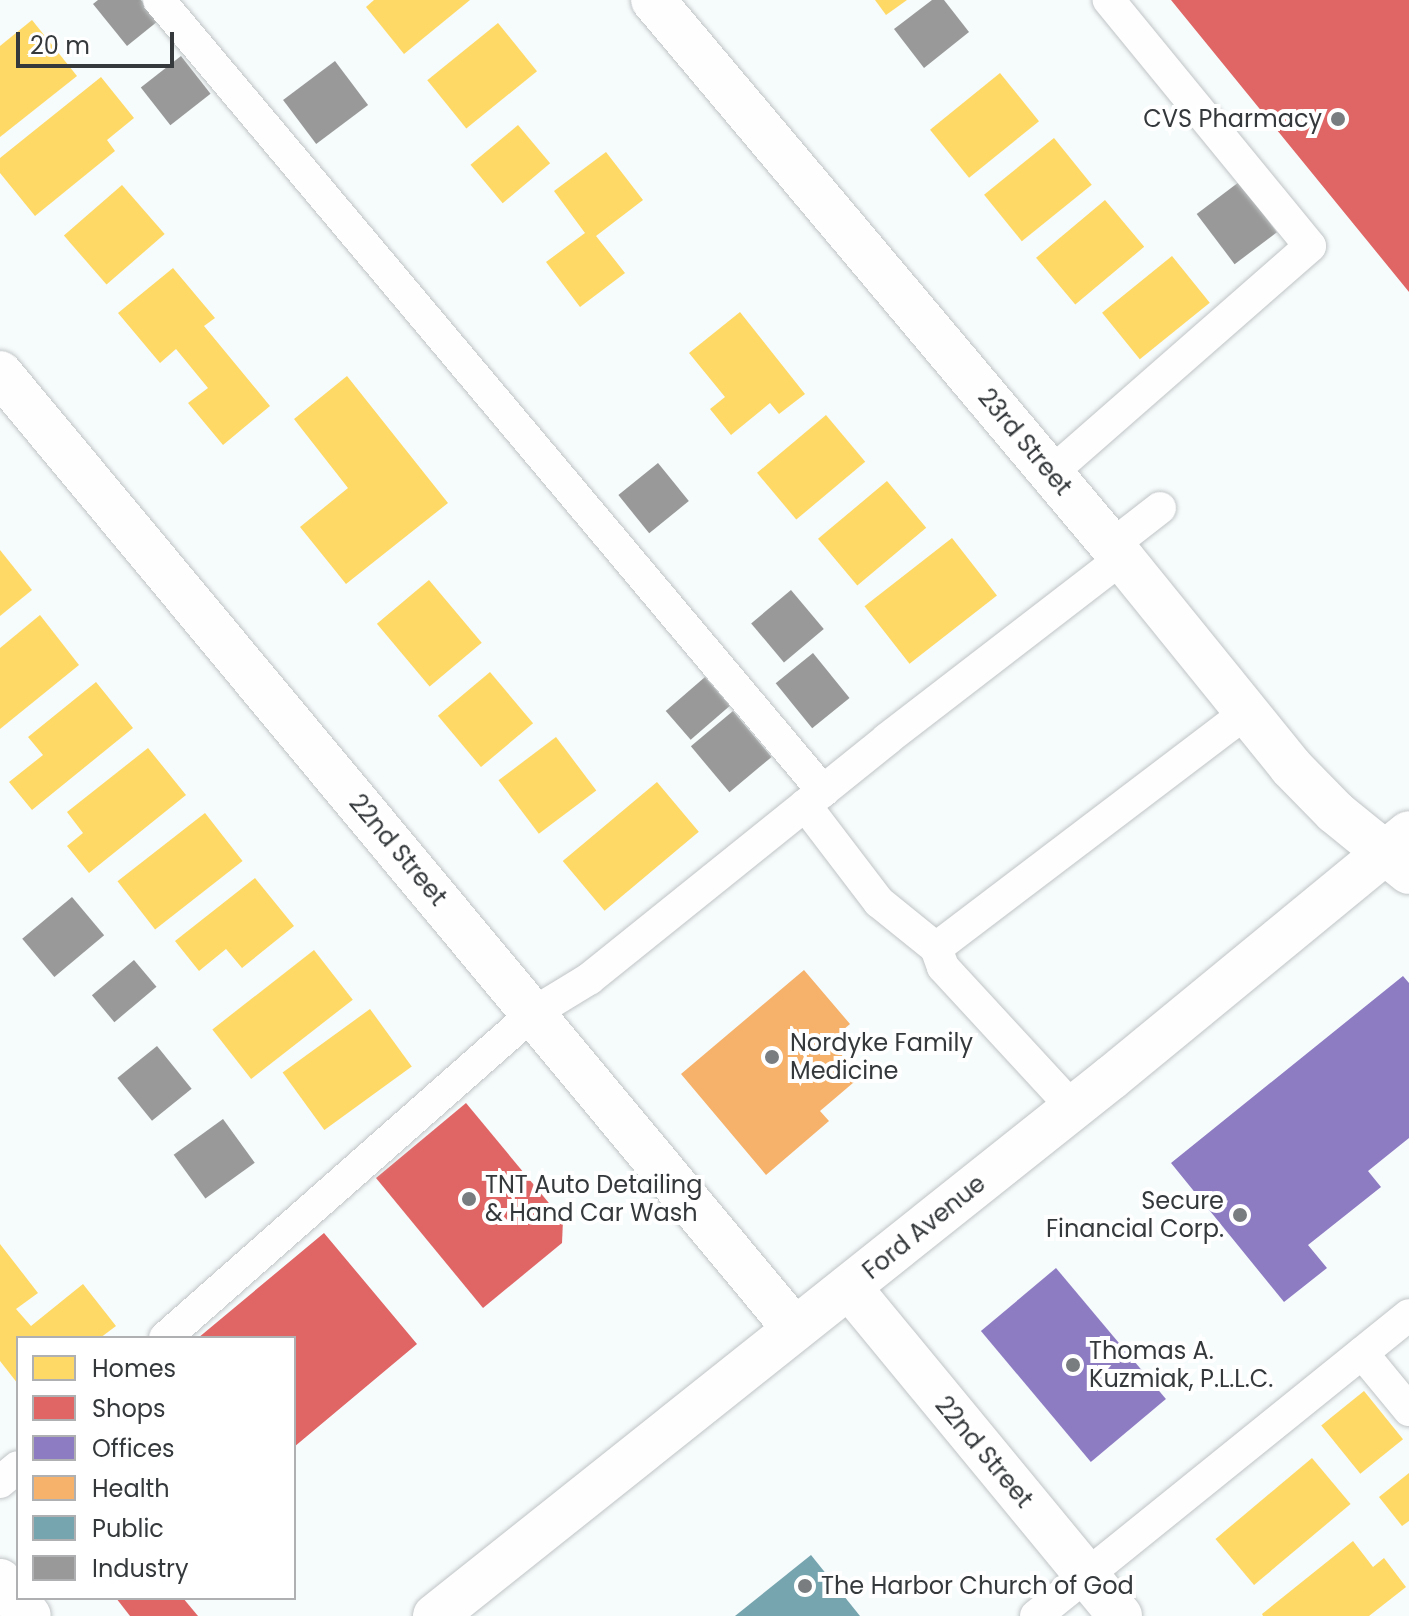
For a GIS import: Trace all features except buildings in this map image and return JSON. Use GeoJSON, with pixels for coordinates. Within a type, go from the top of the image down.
{"type":"FeatureCollection","features":[{"type":"Feature","properties":{"kind":"street","name":"23rd Street"},"geometry":{"type":"LineString","coordinates":[[653,0],[1051,473],[1291,767],[1335,812],[1401,852]]}},
{"type":"Feature","properties":{"kind":"street","name":"22nd Street"},"geometry":{"type":"LineString","coordinates":[[0,373],[794,1328]]}},
{"type":"Feature","properties":{"kind":"street","name":"Ford Avenue"},"geometry":{"type":"LineString","coordinates":[[435,1616],[794,1328],[1401,852]]}},
{"type":"Feature","properties":{"kind":"street","name":"22nd Street"},"geometry":{"type":"LineString","coordinates":[[849,1287],[1120,1616]]}},
{"type":"Feature","properties":{"kind":"street"},"geometry":{"type":"LineString","coordinates":[[0,1581],[29,1616]]}},
{"type":"Feature","properties":{"kind":"lane"},"geometry":{"type":"LineString","coordinates":[[159,0],[814,798],[879,902],[936,948],[943,967],[1073,1108]]}},
{"type":"Feature","properties":{"kind":"lane"},"geometry":{"type":"LineString","coordinates":[[1051,473],[1310,246],[1109,0]]}},
{"type":"Feature","properties":{"kind":"lane"},"geometry":{"type":"LineString","coordinates":[[167,1336],[533,1013],[589,979],[814,798],[1116,552],[1160,508]]}},
{"type":"Feature","properties":{"kind":"lane"},"geometry":{"type":"LineString","coordinates":[[936,948],[1247,712]]}},
{"type":"Feature","properties":{"kind":"lane"},"geometry":{"type":"LineString","coordinates":[[1036,1616],[1409,1315]]}},
{"type":"Feature","properties":{"kind":"lane"},"geometry":{"type":"LineString","coordinates":[[1362,1353],[1409,1410]]}},
{"type":"Feature","properties":{"kind":"lane"},"geometry":{"type":"LineString","coordinates":[[0,1482],[16,1469]]}},
{"type":"Feature","properties":{"kind":"place","name":"CVS Pharmacy"},"geometry":{"type":"Point","coordinates":[1338,119]}},
{"type":"Feature","properties":{"kind":"place","name":"Nordyke Family Medicine"},"geometry":{"type":"Point","coordinates":[772,1057]}},
{"type":"Feature","properties":{"kind":"place","name":"TNT Auto Detailing & Hand Car Wash"},"geometry":{"type":"Point","coordinates":[469,1199]}},
{"type":"Feature","properties":{"kind":"place","name":"Secure Financial Corp."},"geometry":{"type":"Point","coordinates":[1240,1215]}},
{"type":"Feature","properties":{"kind":"place","name":"Thomas A. Kuzmiak, P.L.L.C."},"geometry":{"type":"Point","coordinates":[1073,1365]}},
{"type":"Feature","properties":{"kind":"place","name":"The Harbor Church of God"},"geometry":{"type":"Point","coordinates":[805,1586]}}]}
